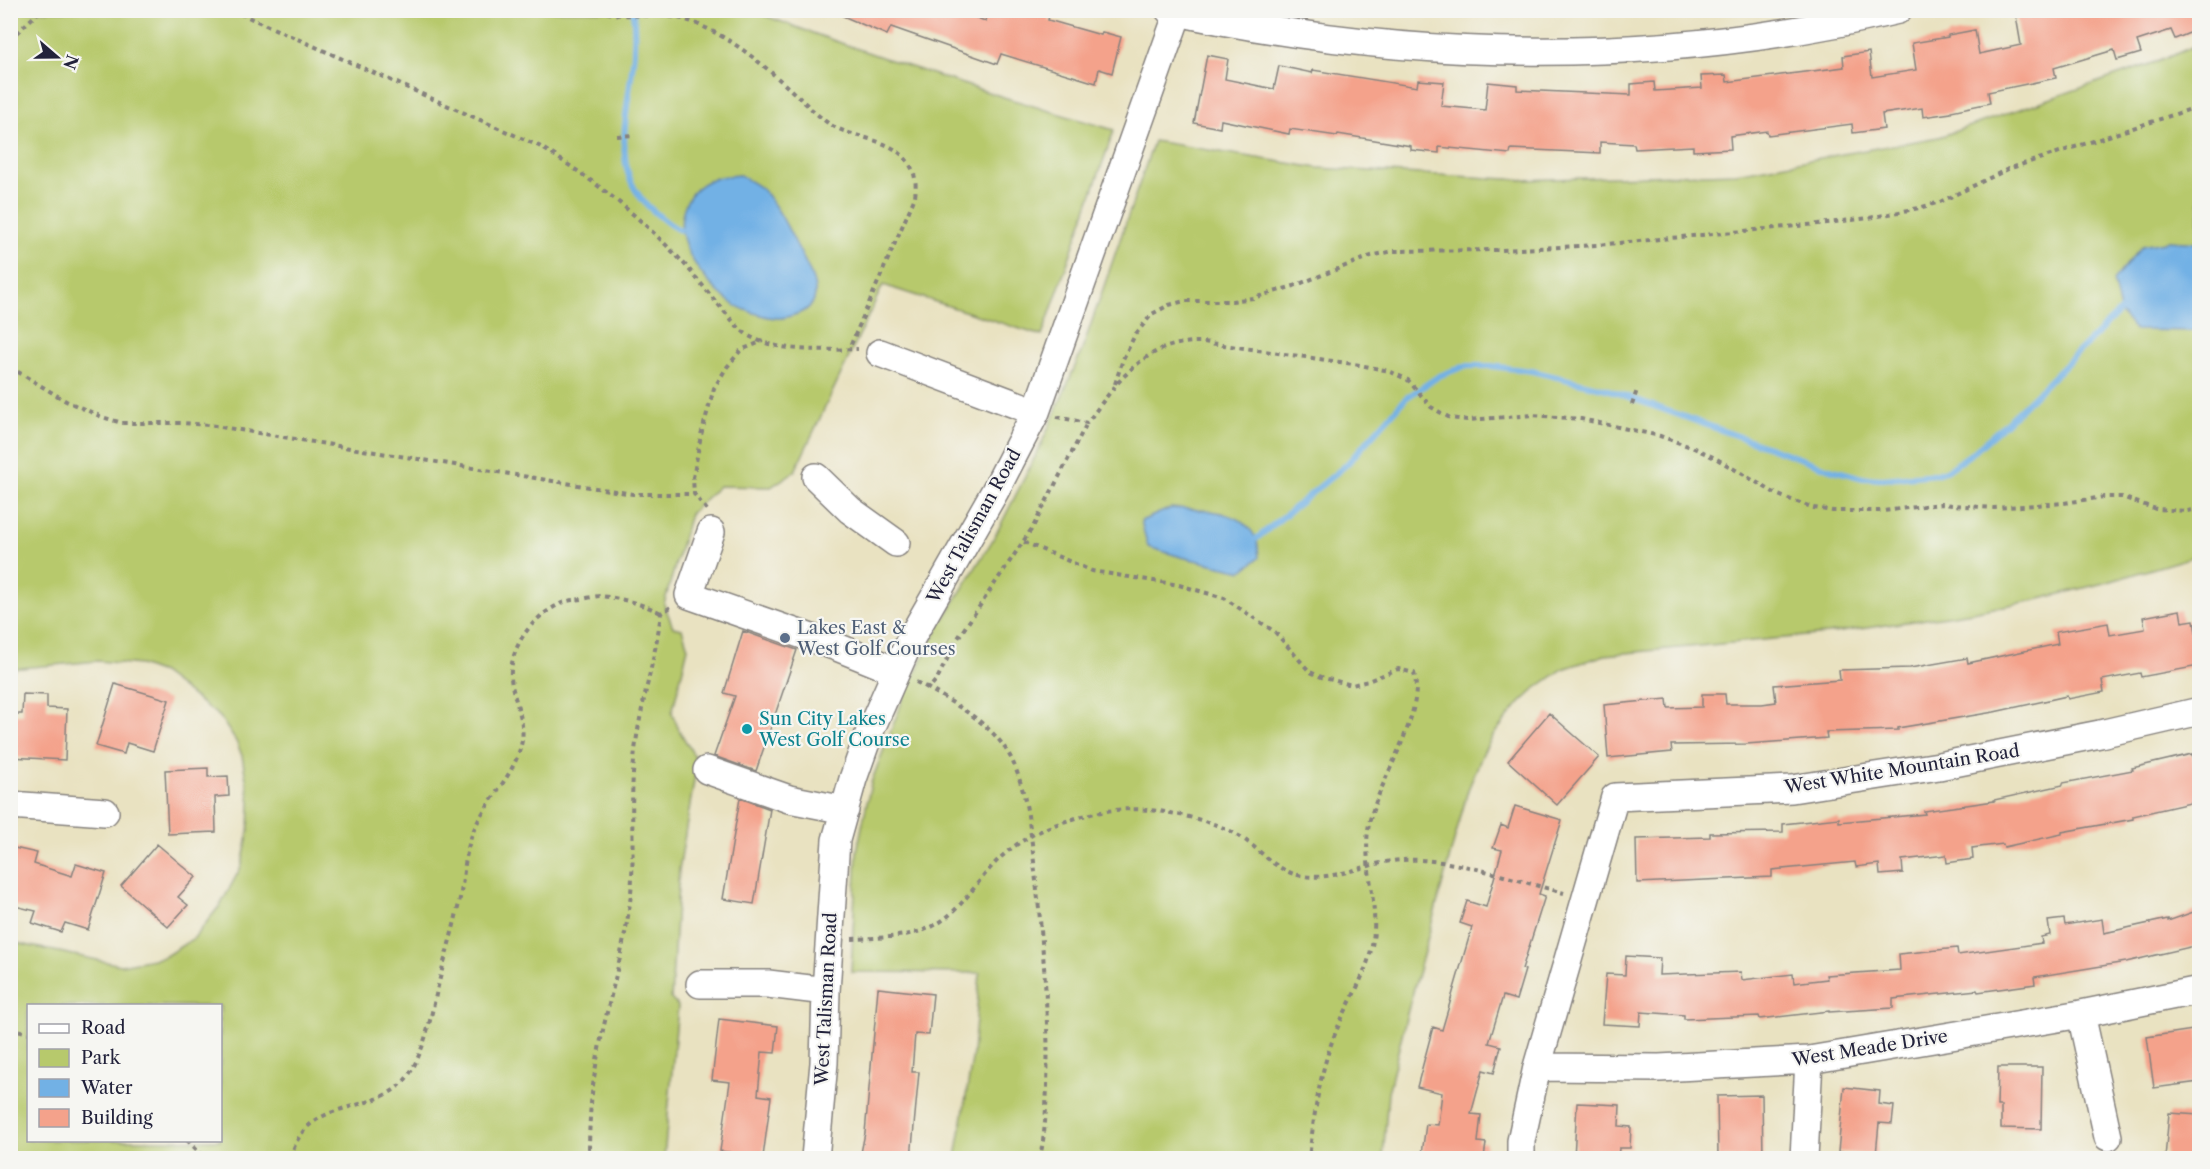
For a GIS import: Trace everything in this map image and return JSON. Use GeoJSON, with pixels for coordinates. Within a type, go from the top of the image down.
{"type":"FeatureCollection","features":[{"type":"Feature","properties":{"kind":"street"},"geometry":{"type":"LineString","coordinates":[[1175,11],[1330,39],[1479,51],[1604,51],[1742,39],[1864,19],[1898,10]]}},
{"type":"Feature","properties":{"kind":"street","name":"West Talisman Road"},"geometry":{"type":"LineString","coordinates":[[814,1158],[824,1063],[825,991],[836,840],[844,810],[870,731],[896,671],[916,630],[995,491],[1035,412],[1175,11]]}},
{"type":"Feature","properties":{"kind":"street"},"geometry":{"type":"LineString","coordinates":[[880,353],[1035,412]]}},
{"type":"Feature","properties":{"kind":"street"},"geometry":{"type":"LineString","coordinates":[[816,477],[850,510],[896,543]]}},
{"type":"Feature","properties":{"kind":"street"},"geometry":{"type":"LineString","coordinates":[[710,521],[689,595],[837,647],[896,671]]}},
{"type":"Feature","properties":{"kind":"street","name":"West White Mountain Road"},"geometry":{"type":"LineString","coordinates":[[1521,1158],[1521,1141],[1536,1066],[1615,796],[1792,789],[1940,766],[2100,734],[2199,711]]}},
{"type":"Feature","properties":{"kind":"street"},"geometry":{"type":"LineString","coordinates":[[707,770],[789,799],[844,810]]}},
{"type":"Feature","properties":{"kind":"street"},"geometry":{"type":"LineString","coordinates":[[10,805],[105,812]]}},
{"type":"Feature","properties":{"kind":"street"},"geometry":{"type":"LineString","coordinates":[[700,984],[768,984],[825,991]]}},
{"type":"Feature","properties":{"kind":"street","name":"West Meade Drive"},"geometry":{"type":"LineString","coordinates":[[1536,1066],[1659,1068],[1809,1060],[2081,1014],[2199,990]]}},
{"type":"Feature","properties":{"kind":"street"},"geometry":{"type":"LineString","coordinates":[[2081,1014],[2108,1137]]}},
{"type":"Feature","properties":{"kind":"street"},"geometry":{"type":"LineString","coordinates":[[1804,1158],[1809,1060]]}},
{"type":"Feature","properties":{"kind":"path"},"geometry":{"type":"LineString","coordinates":[[10,39],[41,10]]}},
{"type":"Feature","properties":{"kind":"path"},"geometry":{"type":"LineString","coordinates":[[232,10],[538,146],[576,168],[612,196],[671,250],[732,320],[749,335],[773,345],[864,349],[880,353]]}},
{"type":"Feature","properties":{"kind":"path"},"geometry":{"type":"LineString","coordinates":[[598,10],[627,16],[671,17],[690,21],[715,32],[759,62],[832,125],[901,153],[912,166],[917,181],[915,197],[849,349]]}},
{"type":"Feature","properties":{"kind":"path"},"geometry":{"type":"LineString","coordinates":[[1114,387],[1123,359],[1135,335],[1152,314],[1169,305],[1185,301],[1232,301],[1253,298],[1294,286],[1371,256],[1393,251],[1501,250],[1597,245],[1869,218],[1940,202],[2008,169],[2199,106]]}},
{"type":"Feature","properties":{"kind":"path"},"geometry":{"type":"LineString","coordinates":[[617,136],[635,135]]}},
{"type":"Feature","properties":{"kind":"path"},"geometry":{"type":"LineString","coordinates":[[710,521],[694,494],[693,478],[714,388],[741,350],[764,341]]}},
{"type":"Feature","properties":{"kind":"path"},"geometry":{"type":"LineString","coordinates":[[926,687],[931,686],[937,679],[964,630],[1024,542],[1087,423],[1114,387],[1132,368],[1151,354],[1172,345],[1191,341],[1360,365],[1400,375],[1431,407],[1450,418],[1468,420],[1533,415],[1581,419],[1660,436],[1694,448],[1778,495],[1814,508],[1833,511],[1883,511],[1940,504],[1994,508],[2122,497],[2156,508],[2187,511],[2199,509]]}},
{"type":"Feature","properties":{"kind":"path"},"geometry":{"type":"LineString","coordinates":[[10,367],[66,401],[122,423],[209,425],[633,494],[694,494]]}},
{"type":"Feature","properties":{"kind":"path"},"geometry":{"type":"LineString","coordinates":[[1632,405],[1637,390]]}},
{"type":"Feature","properties":{"kind":"path"},"geometry":{"type":"LineString","coordinates":[[1035,412],[1087,423]]}},
{"type":"Feature","properties":{"kind":"path"},"geometry":{"type":"LineString","coordinates":[[1024,542],[1092,571],[1179,585],[1224,598],[1275,632],[1310,672],[1324,678],[1352,685],[1398,669],[1414,673],[1417,683],[1411,716],[1370,823],[1366,849],[1376,927],[1371,951],[1365,970],[1335,1034],[1324,1066],[1309,1158]]}},
{"type":"Feature","properties":{"kind":"path"},"geometry":{"type":"LineString","coordinates":[[291,1158],[301,1136],[312,1122],[326,1114],[374,1100],[396,1089],[409,1074],[427,1031],[459,903],[472,834],[486,806],[515,761],[521,746],[523,732],[511,682],[514,653],[522,636],[533,624],[561,603],[599,596],[632,602],[661,613],[658,639],[638,728],[633,792],[633,883],[628,917],[595,1070],[591,1099],[589,1158]]}},
{"type":"Feature","properties":{"kind":"path"},"geometry":{"type":"LineString","coordinates":[[896,671],[980,721],[1011,759],[1021,787],[1031,836],[1047,980],[1048,1047],[1044,1134],[1040,1158]]}},
{"type":"Feature","properties":{"kind":"path"},"geometry":{"type":"LineString","coordinates":[[828,940],[895,936],[924,930],[954,911],[996,862],[1016,843],[1081,816],[1103,810],[1136,808],[1166,811],[1225,828],[1253,845],[1282,871],[1304,876],[1320,876],[1400,860],[1442,861],[1585,898]]}},
{"type":"Feature","properties":{"kind":"path"},"geometry":{"type":"LineString","coordinates":[[10,1028],[27,1033]]}},
{"type":"Feature","properties":{"kind":"path"},"geometry":{"type":"LineString","coordinates":[[189,1142],[205,1158]]}},
{"type":"Feature","properties":{"kind":"green space"},"geometry":{"type":"Polygon","coordinates":[[[11,11],[752,11],[932,74],[1114,130],[1042,336],[883,285],[795,471],[771,487],[719,486],[690,514],[664,604],[673,627],[682,629],[688,648],[672,713],[696,759],[679,870],[671,999],[678,1006],[664,1158],[11,1158],[11,942],[121,965],[164,957],[194,938],[221,904],[242,865],[249,830],[250,802],[242,756],[237,743],[220,717],[162,673],[140,665],[98,661],[11,669],[11,11]]]}},
{"type":"Feature","properties":{"kind":"green space"},"geometry":{"type":"Polygon","coordinates":[[[2199,44],[2199,555],[2108,582],[2036,600],[1966,613],[1827,634],[1605,655],[1563,669],[1536,688],[1516,707],[1495,733],[1484,751],[1468,790],[1388,1093],[1383,1158],[956,1158],[973,1053],[980,973],[851,972],[857,851],[871,783],[906,691],[941,623],[994,538],[1041,445],[1082,350],[1154,141],[1318,168],[1524,180],[1736,173],[1939,137],[2159,61],[2199,44]]]}},
{"type":"Feature","properties":{"kind":"water"},"geometry":{"type":"Polygon","coordinates":[[[740,175],[763,190],[785,223],[811,274],[815,294],[813,302],[806,310],[782,318],[772,318],[741,308],[719,293],[691,257],[682,229],[682,215],[691,194],[709,180],[740,175]]]}},
{"type":"Feature","properties":{"kind":"water"},"geometry":{"type":"Polygon","coordinates":[[[2169,241],[2199,243],[2199,331],[2135,330],[2121,314],[2113,281],[2142,246],[2169,241]]]}},
{"type":"Feature","properties":{"kind":"water"},"geometry":{"type":"Polygon","coordinates":[[[1171,508],[1219,513],[1241,521],[1256,539],[1259,558],[1242,571],[1148,547],[1141,521],[1171,508]]]}},
{"type":"Feature","properties":{"kind":"building"},"geometry":{"type":"Polygon","coordinates":[[[829,10],[956,10],[985,21],[989,10],[1027,10],[1049,16],[1048,20],[1101,35],[1102,32],[1121,37],[1112,73],[1099,69],[1096,83],[1001,54],[997,64],[891,27],[887,35],[829,10]]]}},
{"type":"Feature","properties":{"kind":"building"},"geometry":{"type":"Polygon","coordinates":[[[2042,10],[2199,10],[2199,29],[2175,39],[2171,30],[2137,41],[2141,53],[2117,60],[2114,50],[2054,68],[2056,78],[1988,92],[1990,103],[1951,111],[1951,113],[1923,117],[1922,108],[1882,114],[1884,129],[1853,133],[1852,124],[1768,135],[1767,131],[1730,136],[1731,149],[1693,151],[1693,146],[1635,149],[1634,144],[1600,142],[1600,153],[1511,149],[1510,154],[1439,147],[1439,153],[1411,150],[1411,146],[1338,134],[1337,136],[1290,129],[1289,134],[1221,120],[1220,128],[1194,123],[1207,55],[1228,59],[1225,79],[1274,89],[1279,66],[1312,73],[1313,70],[1417,87],[1418,80],[1444,82],[1441,106],[1485,110],[1488,82],[1517,85],[1517,90],[1631,95],[1631,84],[1654,82],[1655,91],[1702,88],[1701,76],[1726,75],[1727,82],[1844,67],[1843,56],[1869,52],[1872,77],[1916,70],[1912,43],[1975,30],[1979,54],[2021,45],[2016,16],[2042,10]]]}},
{"type":"Feature","properties":{"kind":"building"},"geometry":{"type":"Polygon","coordinates":[[[2180,610],[2182,622],[2194,620],[2199,666],[2141,677],[2140,673],[2102,680],[2104,692],[2068,699],[2067,696],[1994,712],[1898,728],[1898,730],[1826,732],[1827,738],[1746,744],[1671,745],[1672,752],[1608,758],[1604,705],[1667,699],[1668,708],[1702,707],[1702,694],[1725,694],[1726,704],[1776,702],[1774,685],[1840,680],[1839,670],[1910,668],[1967,658],[1968,663],[2058,644],[2056,632],[2108,623],[2110,635],[2145,629],[2143,617],[2180,610]]]}},
{"type":"Feature","properties":{"kind":"building","name":"Sun City Lakes West Golf Course"},"geometry":{"type":"Polygon","coordinates":[[[743,631],[797,650],[756,771],[714,756],[735,696],[724,693],[743,631]]]}},
{"type":"Feature","properties":{"kind":"building"},"geometry":{"type":"Polygon","coordinates":[[[115,684],[169,700],[153,751],[127,743],[124,754],[96,746],[115,684]]]}},
{"type":"Feature","properties":{"kind":"building"},"geometry":{"type":"Polygon","coordinates":[[[23,694],[47,695],[47,708],[67,709],[65,760],[10,757],[10,714],[22,714],[23,694]]]}},
{"type":"Feature","properties":{"kind":"building"},"geometry":{"type":"Polygon","coordinates":[[[1549,713],[1599,757],[1557,805],[1508,761],[1549,713]]]}},
{"type":"Feature","properties":{"kind":"building"},"geometry":{"type":"Polygon","coordinates":[[[2192,754],[2199,801],[2133,816],[2133,819],[2062,832],[2062,834],[2004,847],[2003,844],[1972,848],[1973,859],[1947,863],[1946,855],[1902,860],[1903,873],[1880,875],[1879,864],[1856,867],[1855,862],[1772,870],[1772,877],[1637,883],[1636,839],[1710,837],[1710,833],[1783,832],[1783,824],[1839,818],[1839,822],[1925,814],[1924,811],[1994,801],[2063,785],[2063,783],[2133,770],[2132,768],[2192,754]]]}},
{"type":"Feature","properties":{"kind":"building"},"geometry":{"type":"Polygon","coordinates":[[[208,768],[208,777],[228,776],[229,796],[215,797],[216,832],[168,834],[165,770],[208,768]]]}},
{"type":"Feature","properties":{"kind":"building"},"geometry":{"type":"Polygon","coordinates":[[[740,798],[770,809],[754,904],[723,899],[740,798]]]}},
{"type":"Feature","properties":{"kind":"building"},"geometry":{"type":"Polygon","coordinates":[[[1515,806],[1562,820],[1539,894],[1545,896],[1522,969],[1525,970],[1516,1000],[1503,996],[1489,1043],[1501,1046],[1494,1073],[1483,1070],[1471,1114],[1481,1115],[1478,1142],[1486,1143],[1484,1158],[1436,1158],[1436,1155],[1422,1154],[1426,1124],[1438,1125],[1442,1093],[1417,1087],[1433,1027],[1442,1030],[1472,927],[1460,923],[1467,901],[1486,907],[1502,850],[1493,848],[1501,825],[1508,828],[1515,806]]]}},
{"type":"Feature","properties":{"kind":"building"},"geometry":{"type":"Polygon","coordinates":[[[157,844],[196,877],[178,897],[188,905],[168,927],[121,886],[157,844]]]}},
{"type":"Feature","properties":{"kind":"building"},"geometry":{"type":"Polygon","coordinates":[[[10,847],[37,853],[34,864],[72,876],[76,864],[106,873],[88,930],[65,923],[61,932],[32,923],[36,911],[10,905],[10,847]]]}},
{"type":"Feature","properties":{"kind":"building"},"geometry":{"type":"Polygon","coordinates":[[[2199,910],[2199,945],[2126,962],[2034,977],[2035,984],[1978,992],[1977,990],[1893,999],[1893,1008],[1829,1011],[1760,1019],[1759,1016],[1684,1019],[1684,1015],[1641,1012],[1640,1026],[1602,1024],[1606,974],[1625,975],[1626,956],[1660,958],[1659,975],[1741,972],[1742,980],[1793,974],[1794,983],[1827,979],[1826,975],[1900,970],[1899,954],[1957,948],[1958,955],[2042,943],[2041,937],[2050,935],[2048,921],[2064,919],[2065,925],[2102,919],[2104,933],[2168,919],[2168,921],[2199,910]]]}},
{"type":"Feature","properties":{"kind":"building"},"geometry":{"type":"Polygon","coordinates":[[[878,988],[933,994],[929,1035],[915,1034],[912,1072],[919,1072],[911,1158],[860,1158],[865,1133],[878,988]]]}},
{"type":"Feature","properties":{"kind":"building"},"geometry":{"type":"Polygon","coordinates":[[[719,1019],[778,1026],[775,1053],[762,1052],[758,1095],[771,1097],[763,1157],[720,1151],[730,1082],[712,1080],[719,1019]]]}},
{"type":"Feature","properties":{"kind":"building"},"geometry":{"type":"Polygon","coordinates":[[[2199,1029],[2199,1082],[2154,1088],[2147,1037],[2199,1029]]]}},
{"type":"Feature","properties":{"kind":"building"},"geometry":{"type":"Polygon","coordinates":[[[1998,1067],[2042,1067],[2041,1129],[2001,1128],[2001,1106],[1997,1106],[1998,1067]]]}},
{"type":"Feature","properties":{"kind":"building"},"geometry":{"type":"Polygon","coordinates":[[[1844,1087],[1880,1091],[1879,1104],[1894,1106],[1892,1124],[1879,1123],[1876,1155],[1838,1152],[1844,1087]]]}},
{"type":"Feature","properties":{"kind":"building"},"geometry":{"type":"Polygon","coordinates":[[[1762,1095],[1763,1158],[1718,1158],[1717,1096],[1762,1095]]]}},
{"type":"Feature","properties":{"kind":"building"},"geometry":{"type":"Polygon","coordinates":[[[1577,1103],[1620,1105],[1619,1126],[1631,1127],[1630,1148],[1619,1148],[1618,1158],[1574,1158],[1577,1103]]]}},
{"type":"Feature","properties":{"kind":"building"},"geometry":{"type":"Polygon","coordinates":[[[2169,1113],[2199,1115],[2199,1158],[2165,1158],[2169,1113]]]}},
{"type":"Feature","properties":{"kind":"waterway"},"geometry":{"type":"LineString","coordinates":[[633,10],[634,55],[624,140],[626,167],[632,184],[645,203],[666,222],[680,230]]}},
{"type":"Feature","properties":{"kind":"waterway"},"geometry":{"type":"LineString","coordinates":[[1256,539],[1346,465],[1406,398],[1439,376],[1465,366],[1491,366],[1532,371],[1606,389],[1830,469],[1863,478],[1883,479],[1936,474],[1948,470],[1975,451],[2005,424],[2120,311],[2126,309]]}},
{"type":"Feature","properties":{"kind":"place","name":"Lakes East & West Golf Courses"},"geometry":{"type":"Point","coordinates":[785,638]}},
{"type":"Feature","properties":{"kind":"place","name":"Sun City Lakes West Golf Course"},"geometry":{"type":"Point","coordinates":[747,729]}}]}
